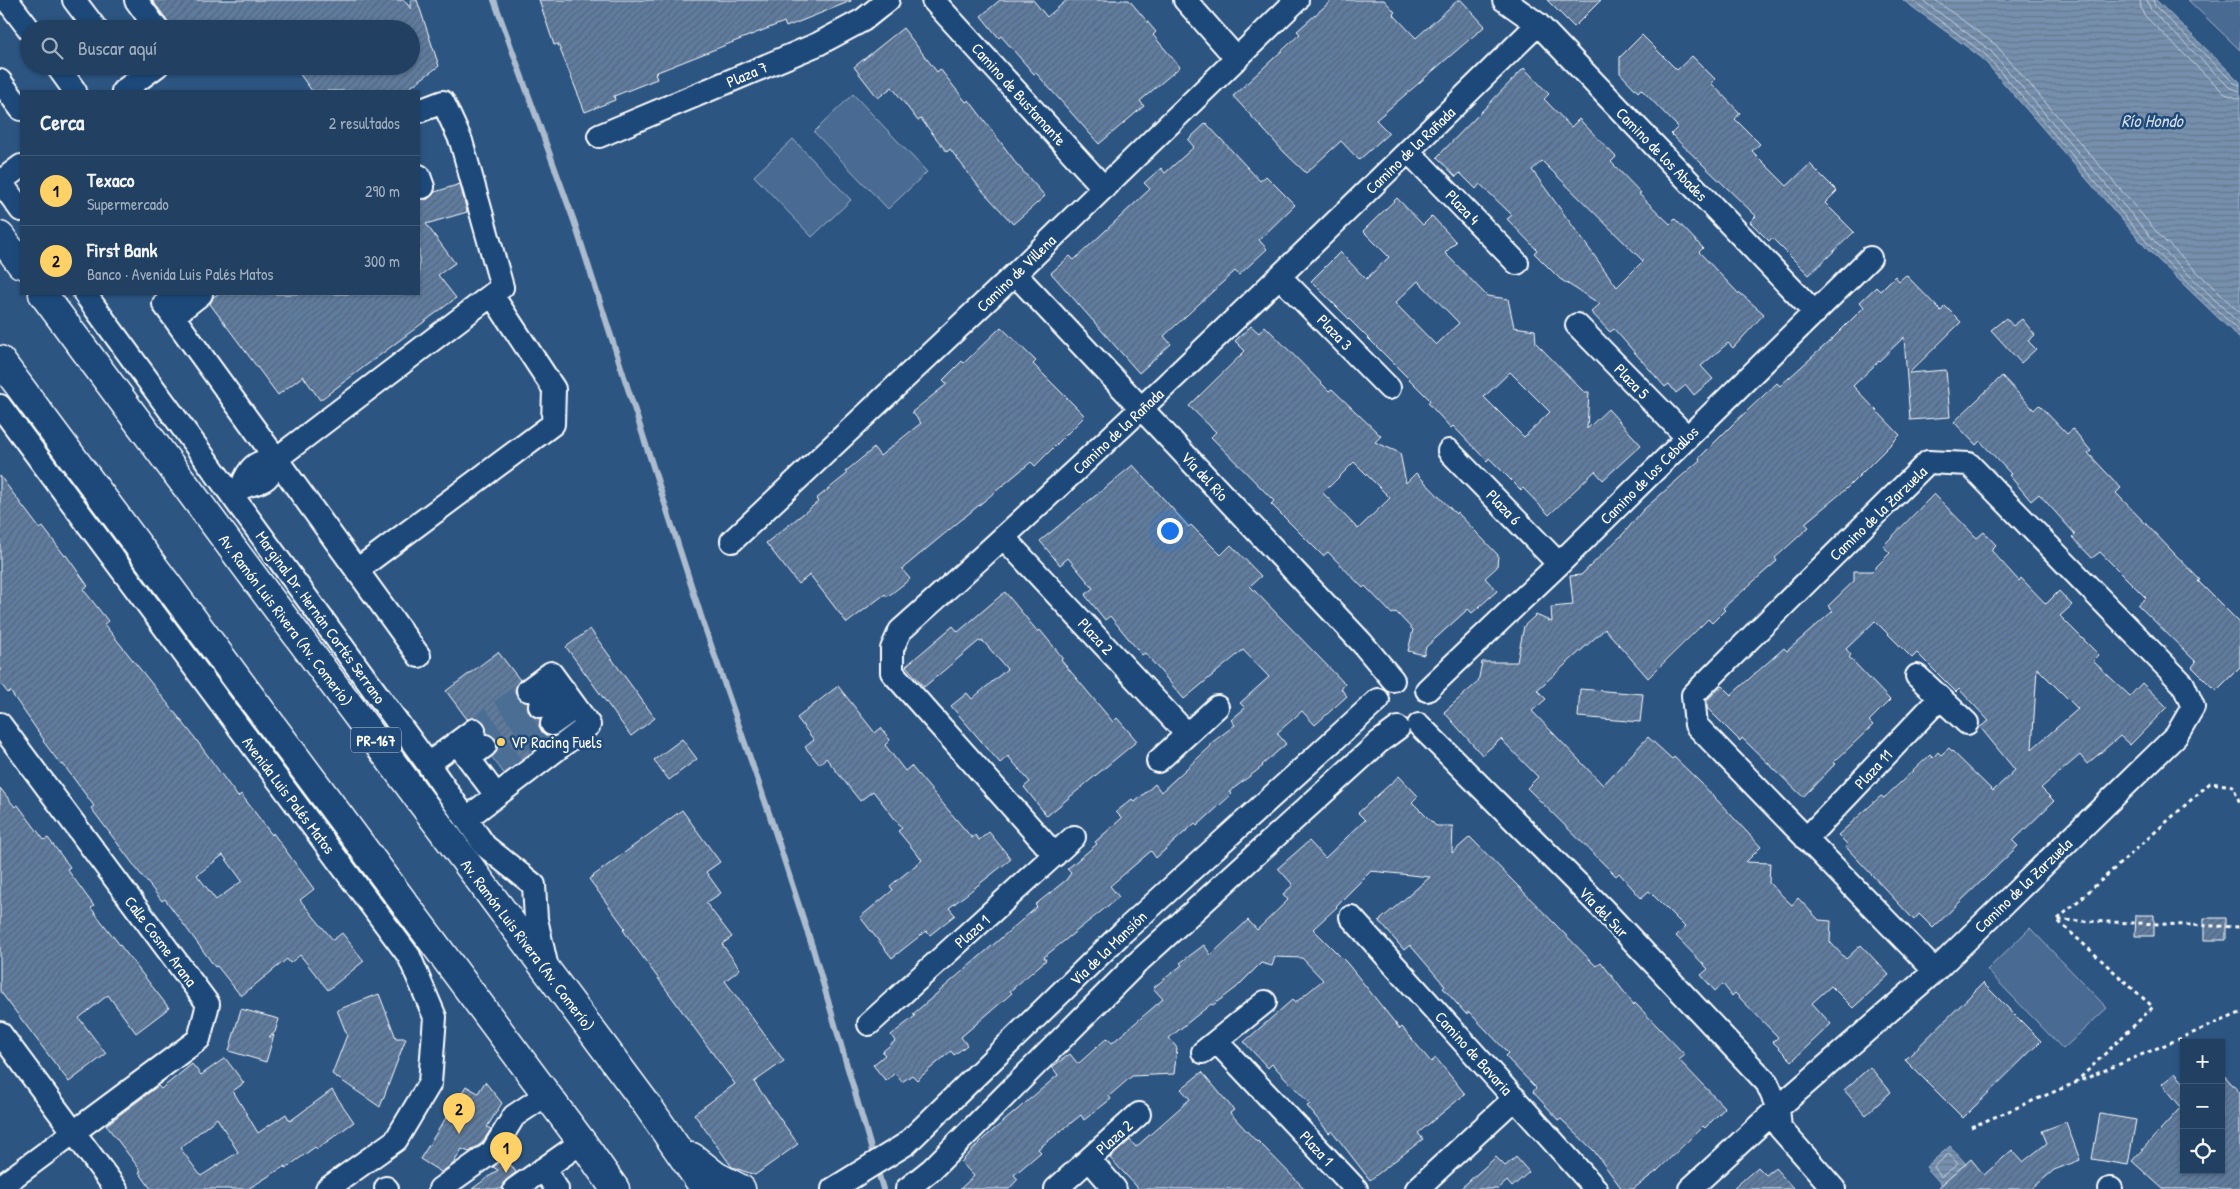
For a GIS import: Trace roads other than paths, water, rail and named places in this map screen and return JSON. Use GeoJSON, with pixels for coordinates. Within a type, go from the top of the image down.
{"type":"FeatureCollection","features":[{"type":"Feature","properties":{"kind":"main road"},"geometry":{"type":"LineString","coordinates":[[0,236],[20,263]]}},
{"type":"Feature","properties":{"kind":"main road","name":"Av. Ramón Luis Rivera (Av. Comerío)"},"geometry":{"type":"LineString","coordinates":[[44,295],[547,970],[673,1142],[705,1189]]}},
{"type":"Feature","properties":{"kind":"main road"},"geometry":{"type":"LineString","coordinates":[[0,360],[547,1094],[608,1182]]}},
{"type":"Feature","properties":{"kind":"main road"},"geometry":{"type":"LineString","coordinates":[[673,1142],[716,1176],[741,1189]]}},
{"type":"Feature","properties":{"kind":"street"},"geometry":{"type":"LineString","coordinates":[[8,0],[22,20]]}},
{"type":"Feature","properties":{"kind":"street"},"geometry":{"type":"LineString","coordinates":[[74,0],[89,20]]}},
{"type":"Feature","properties":{"kind":"street"},"geometry":{"type":"LineString","coordinates":[[136,0],[150,20]]}},
{"type":"Feature","properties":{"kind":"street","name":"Plaza 7"},"geometry":{"type":"LineString","coordinates":[[599,136],[818,44],[863,20],[888,0]]}},
{"type":"Feature","properties":{"kind":"street","name":"Camino de Bustamante"},"geometry":{"type":"LineString","coordinates":[[933,0],[1104,188]]}},
{"type":"Feature","properties":{"kind":"street"},"geometry":{"type":"LineString","coordinates":[[1185,0],[1237,59]]}},
{"type":"Feature","properties":{"kind":"street","name":"Camino de Villena"},"geometry":{"type":"LineString","coordinates":[[732,542],[1015,274],[1297,0]]}},
{"type":"Feature","properties":{"kind":"street","name":"Camino de los Abades"},"geometry":{"type":"LineString","coordinates":[[1504,0],[1538,24],[1815,313]]}},
{"type":"Feature","properties":{"kind":"street","name":"Camino de la Rañada"},"geometry":{"type":"LineString","coordinates":[[1055,854],[892,672],[892,649],[900,631],[1004,538],[1280,277],[1538,24]]}},
{"type":"Feature","properties":{"kind":"street"},"geometry":{"type":"LineString","coordinates":[[64,75],[75,90]]}},
{"type":"Feature","properties":{"kind":"street"},"geometry":{"type":"LineString","coordinates":[[0,81],[20,108]]}},
{"type":"Feature","properties":{"kind":"street"},"geometry":{"type":"LineString","coordinates":[[236,490],[248,471],[262,460],[276,459],[502,287],[461,141],[443,102],[420,111]]}},
{"type":"Feature","properties":{"kind":"street","name":"Plaza 4"},"geometry":{"type":"LineString","coordinates":[[1408,151],[1518,263]]}},
{"type":"Feature","properties":{"kind":"street"},"geometry":{"type":"LineString","coordinates":[[20,167],[0,181],[20,209]]}},
{"type":"Feature","properties":{"kind":"street","name":"Camino de los Ceballos"},"geometry":{"type":"LineString","coordinates":[[1427,690],[1559,564],[1870,258]]}},
{"type":"Feature","properties":{"kind":"street","name":"Vía del Río"},"geometry":{"type":"LineString","coordinates":[[1015,274],[1362,643],[1393,680]]}},
{"type":"Feature","properties":{"kind":"street","name":"Plaza 3"},"geometry":{"type":"LineString","coordinates":[[1280,277],[1389,388]]}},
{"type":"Feature","properties":{"kind":"street","name":"Marginal Dr. Hernán Cortés Serrano"},"geometry":{"type":"LineString","coordinates":[[86,295],[236,490],[485,846],[534,885],[536,919],[547,970]]}},
{"type":"Feature","properties":{"kind":"street"},"geometry":{"type":"LineString","coordinates":[[176,295],[164,304],[419,656]]}},
{"type":"Feature","properties":{"kind":"street"},"geometry":{"type":"LineString","coordinates":[[173,316],[200,295]]}},
{"type":"Feature","properties":{"kind":"street"},"geometry":{"type":"LineString","coordinates":[[357,570],[553,424],[554,389],[492,295]]}},
{"type":"Feature","properties":{"kind":"street","name":"Plaza 5"},"geometry":{"type":"LineString","coordinates":[[1577,325],[1688,437]]}},
{"type":"Feature","properties":{"kind":"street","name":"Avenida Luis Palés Matos"},"geometry":{"type":"LineString","coordinates":[[0,406],[409,956],[426,995],[435,1017],[430,1083],[396,1140],[327,1189]]}},
{"type":"Feature","properties":{"kind":"street","name":"Plaza 6"},"geometry":{"type":"LineString","coordinates":[[1450,450],[1559,564]]}},
{"type":"Feature","properties":{"kind":"street","name":"Camino de la Zarzuela"},"geometry":{"type":"LineString","coordinates":[[1690,1189],[1778,1108],[1935,971],[2176,736],[2192,707],[2183,684],[1969,464],[1928,462],[1693,695],[1696,725],[1935,971]]}},
{"type":"Feature","properties":{"kind":"street","name":"Plaza 2"},"geometry":{"type":"LineString","coordinates":[[1004,538],[1188,734]]}},
{"type":"Feature","properties":{"kind":"street"},"geometry":{"type":"LineString","coordinates":[[467,818],[590,725],[570,698],[551,674],[540,707],[570,698]]}},
{"type":"Feature","properties":{"kind":"street"},"geometry":{"type":"LineString","coordinates":[[1916,676],[1967,723]]}},
{"type":"Feature","properties":{"kind":"street"},"geometry":{"type":"LineString","coordinates":[[1405,677],[1418,681],[1427,690],[1430,699],[1430,709],[1426,718],[1408,726],[1387,722],[1380,712],[1378,700],[1383,688],[1393,680],[1405,677]]}},
{"type":"Feature","properties":{"kind":"street","name":"Plaza 11"},"geometry":{"type":"LineString","coordinates":[[1806,839],[1940,698]]}},
{"type":"Feature","properties":{"kind":"street","name":"Vía de la Mansión"},"geometry":{"type":"LineString","coordinates":[[833,1189],[906,1144],[1123,932],[1378,700]]}},
{"type":"Feature","properties":{"kind":"street"},"geometry":{"type":"LineString","coordinates":[[1158,761],[1217,708]]}},
{"type":"Feature","properties":{"kind":"street","name":"Calle Cosme Arana"},"geometry":{"type":"LineString","coordinates":[[0,724],[208,1004],[199,1039],[75,1132]]}},
{"type":"Feature","properties":{"kind":"street","name":"Vía de la Mansión"},"geometry":{"type":"LineString","coordinates":[[907,1189],[932,1169],[1138,962],[1379,742],[1408,726]]}},
{"type":"Feature","properties":{"kind":"street","name":"Vía del Sur"},"geometry":{"type":"LineString","coordinates":[[1408,726],[1602,908],[1767,1083],[1778,1108],[1780,1128],[1834,1189]]}},
{"type":"Feature","properties":{"kind":"street"},"geometry":{"type":"LineString","coordinates":[[428,764],[471,744],[490,770],[496,795]]}},
{"type":"Feature","properties":{"kind":"street","name":"Plaza 1"},"geometry":{"type":"LineString","coordinates":[[869,1024],[1074,837]]}},
{"type":"Feature","properties":{"kind":"street","name":"Camino de Bavaria"},"geometry":{"type":"LineString","coordinates":[[1351,917],[1596,1189]]}},
{"type":"Feature","properties":{"kind":"street","name":"Plaza 1"},"geometry":{"type":"LineString","coordinates":[[1265,1002],[1210,1047],[1356,1189]]}},
{"type":"Feature","properties":{"kind":"street"},"geometry":{"type":"LineString","coordinates":[[0,1033],[116,1189]]}},
{"type":"Feature","properties":{"kind":"street"},"geometry":{"type":"LineString","coordinates":[[440,1189],[492,1152],[514,1116],[547,1094]]}},
{"type":"Feature","properties":{"kind":"street"},"geometry":{"type":"LineString","coordinates":[[1417,1189],[1515,1098]]}},
{"type":"Feature","properties":{"kind":"street","name":"Plaza 2"},"geometry":{"type":"LineString","coordinates":[[1056,1189],[1139,1114]]}},
{"type":"Feature","properties":{"kind":"street"},"geometry":{"type":"LineString","coordinates":[[0,1187],[75,1132]]}},
{"type":"Feature","properties":{"kind":"street"},"geometry":{"type":"LineString","coordinates":[[515,1189],[582,1142]]}},
{"type":"Feature","properties":{"kind":"street","name":"Plaza 2"},"geometry":{"type":"LineString","coordinates":[[1088,1160],[1115,1189]]}},
{"type":"Feature","properties":{"kind":"street"},"geometry":{"type":"LineString","coordinates":[[544,1170],[557,1189]]}},
{"type":"Feature","properties":{"kind":"water","name":"Río Hondo"},"geometry":{"type":"Polygon","coordinates":[[[1903,0],[2156,0],[2240,82],[2240,339],[2149,251],[1982,58],[1903,0]]]}},
{"type":"Feature","properties":{"kind":"water"},"geometry":{"type":"Polygon","coordinates":[[[1950,1146],[1966,1164],[1942,1185],[1926,1167],[1950,1146]]]}},
{"type":"Feature","properties":{"kind":"waterway"},"geometry":{"type":"LineString","coordinates":[[494,0],[574,221],[702,619],[767,807],[813,949],[883,1189]]}},
{"type":"Feature","properties":{"kind":"tunnel"},"geometry":{"type":"LineString","coordinates":[[474,730],[528,690]]}},
{"type":"Feature","properties":{"kind":"tunnel"},"geometry":{"type":"LineString","coordinates":[[485,746],[540,706]]}},
{"type":"Feature","properties":{"kind":"tunnel"},"geometry":{"type":"LineString","coordinates":[[498,765],[552,724]]}},
{"type":"Feature","properties":{"kind":"place","name":"VP Racing Fuels"},"geometry":{"type":"Point","coordinates":[501,742]}},
{"type":"Feature","properties":{"kind":"place","name":"First Bank"},"geometry":{"type":"Point","coordinates":[459,1134]}},
{"type":"Feature","properties":{"kind":"place","name":"Texaco"},"geometry":{"type":"Point","coordinates":[506,1173]}}]}
